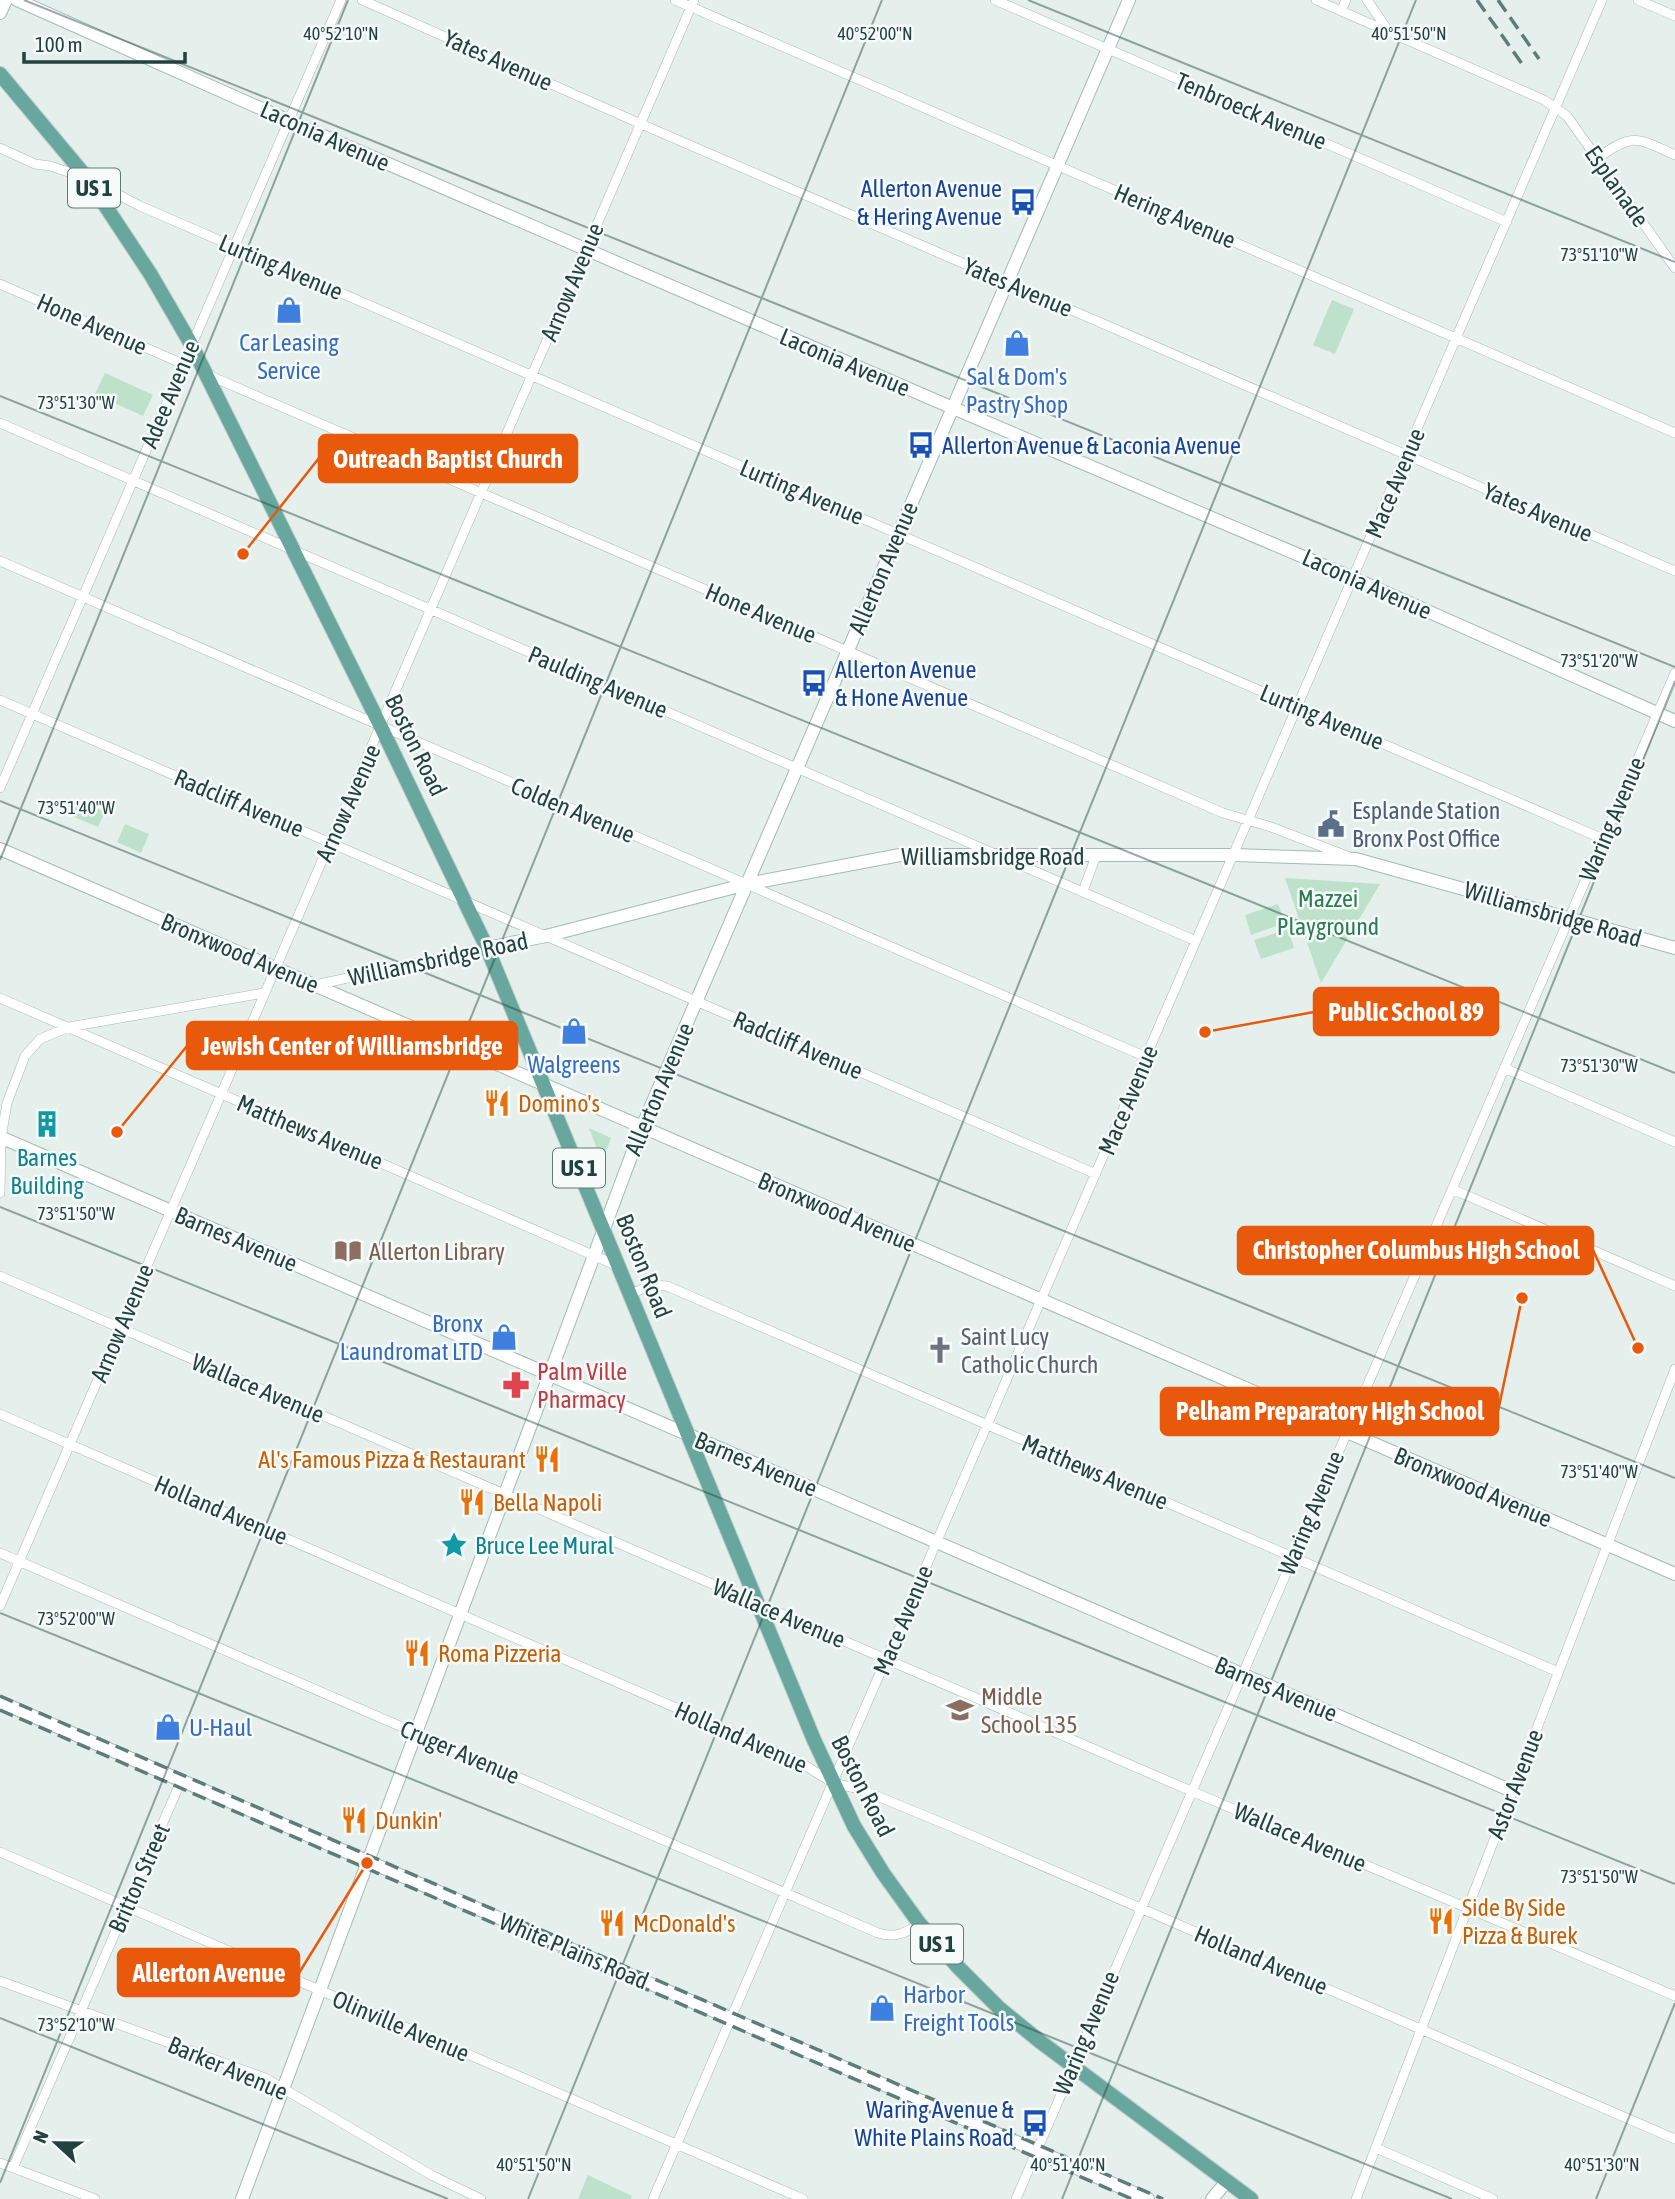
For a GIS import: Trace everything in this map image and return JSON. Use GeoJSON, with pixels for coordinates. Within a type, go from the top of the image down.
{"type":"FeatureCollection","features":[{"type":"Feature","properties":{"kind":"main road","name":"Boston Road"},"geometry":{"type":"LineString","coordinates":[[0,74],[87,178],[151,275],[191,344],[467,902],[758,1604],[833,1783],[854,1826],[919,1923],[999,2008],[1072,2066],[1251,2199]]}},
{"type":"Feature","properties":{"kind":"street"},"geometry":{"type":"LineString","coordinates":[[0,13],[6,0]]}},
{"type":"Feature","properties":{"kind":"street","name":"Laconia Avenue"},"geometry":{"type":"LineString","coordinates":[[17,0],[289,121],[1353,578],[1675,720]]}},
{"type":"Feature","properties":{"kind":"street","name":"Adee Avenue"},"geometry":{"type":"LineString","coordinates":[[0,788],[341,0]]}},
{"type":"Feature","properties":{"kind":"street","name":"Yates Avenue"},"geometry":{"type":"LineString","coordinates":[[362,0],[641,124],[1675,571]]}},
{"type":"Feature","properties":{"kind":"street","name":"Hering Avenue"},"geometry":{"type":"LineString","coordinates":[[676,0],[693,4],[1675,433]]}},
{"type":"Feature","properties":{"kind":"street","name":"Tenbroeck Avenue"},"geometry":{"type":"LineString","coordinates":[[995,0],[1507,222]]}},
{"type":"Feature","properties":{"kind":"street","name":"Allerton Avenue"},"geometry":{"type":"LineString","coordinates":[[242,2199],[642,1127],[1129,0]]}},
{"type":"Feature","properties":{"kind":"street"},"geometry":{"type":"LineString","coordinates":[[1316,0],[1556,107]]}},
{"type":"Feature","properties":{"kind":"street"},"geometry":{"type":"LineString","coordinates":[[1341,11],[1346,0]]}},
{"type":"Feature","properties":{"kind":"street"},"geometry":{"type":"LineString","coordinates":[[1367,0],[1388,30]]}},
{"type":"Feature","properties":{"kind":"street","name":"Mace Avenue"},"geometry":{"type":"LineString","coordinates":[[653,2199],[1602,0]]}},
{"type":"Feature","properties":{"kind":"street"},"geometry":{"type":"LineString","coordinates":[[1638,0],[1675,16]]}},
{"type":"Feature","properties":{"kind":"street","name":"Arnow Avenue"},"geometry":{"type":"LineString","coordinates":[[0,1606],[693,4]]}},
{"type":"Feature","properties":{"kind":"street","name":"Esplanade"},"geometry":{"type":"LineString","coordinates":[[1556,107],[1567,116],[1675,268]]}},
{"type":"Feature","properties":{"kind":"street"},"geometry":{"type":"LineString","coordinates":[[1598,158],[1617,144],[1631,139],[1675,155]]}},
{"type":"Feature","properties":{"kind":"street","name":"Lurting Avenue"},"geometry":{"type":"LineString","coordinates":[[0,148],[35,164],[87,178],[140,206],[234,247],[1603,839]]}},
{"type":"Feature","properties":{"kind":"street","name":"Hone Avenue"},"geometry":{"type":"LineString","coordinates":[[0,284],[183,364]]}},
{"type":"Feature","properties":{"kind":"street","name":"Hone Avenue"},"geometry":{"type":"LineString","coordinates":[[208,375],[1223,813],[1356,859]]}},
{"type":"Feature","properties":{"kind":"street","name":"Paulding Avenue"},"geometry":{"type":"LineString","coordinates":[[0,423],[1196,941]]}},
{"type":"Feature","properties":{"kind":"street","name":"Colden Avenue"},"geometry":{"type":"LineString","coordinates":[[0,561],[1146,1057]]}},
{"type":"Feature","properties":{"kind":"street","name":"Waring Avenue"},"geometry":{"type":"LineString","coordinates":[[1016,2199],[1675,673]]}},
{"type":"Feature","properties":{"kind":"street","name":"Radcliff Avenue"},"geometry":{"type":"LineString","coordinates":[[0,700],[1096,1174]]}},
{"type":"Feature","properties":{"kind":"street","name":"Bronxwood Avenue"},"geometry":{"type":"LineString","coordinates":[[0,849],[1675,1574]]}},
{"type":"Feature","properties":{"kind":"street","name":"Williamsbridge Road"},"geometry":{"type":"LineString","coordinates":[[313,985],[546,936],[747,884],[900,855],[1234,855],[1356,859],[1675,948]]}},
{"type":"Feature","properties":{"kind":"street"},"geometry":{"type":"LineString","coordinates":[[1083,891],[1096,856]]}},
{"type":"Feature","properties":{"kind":"street"},"geometry":{"type":"LineString","coordinates":[[0,1194],[1,1138],[7,1102],[25,1056],[40,1039],[69,1027],[264,993]]}},
{"type":"Feature","properties":{"kind":"street","name":"Matthews Avenue"},"geometry":{"type":"LineString","coordinates":[[0,998],[619,1266]]}},
{"type":"Feature","properties":{"kind":"street"},"geometry":{"type":"LineString","coordinates":[[1504,1068],[1675,1142]]}},
{"type":"Feature","properties":{"kind":"street","name":"Barnes Avenue"},"geometry":{"type":"LineString","coordinates":[[1,1138],[1512,1791]]}},
{"type":"Feature","properties":{"kind":"street"},"geometry":{"type":"LineString","coordinates":[[1451,1189],[1675,1286]]}},
{"type":"Feature","properties":{"kind":"street","name":"Wallace Avenue"},"geometry":{"type":"LineString","coordinates":[[0,1276],[1191,1791],[1675,1996]]}},
{"type":"Feature","properties":{"kind":"street","name":"Matthews Avenue"},"geometry":{"type":"LineString","coordinates":[[631,1294],[651,1285],[667,1286],[1558,1672]]}},
{"type":"Feature","properties":{"kind":"street","name":"Astor Avenue"},"geometry":{"type":"LineString","coordinates":[[1356,2199],[1675,1369]]}},
{"type":"Feature","properties":{"kind":"street","name":"Holland Avenue"},"geometry":{"type":"LineString","coordinates":[[0,1414],[805,1764],[833,1783],[860,1789],[1675,2139]]}},
{"type":"Feature","properties":{"kind":"street","name":"Cruger Avenue"},"geometry":{"type":"LineString","coordinates":[[0,1553],[885,1935],[901,1934],[919,1923]]}},
{"type":"Feature","properties":{"kind":"street","name":"White Plains Road"},"geometry":{"type":"LineString","coordinates":[[0,1702],[1148,2199]]}},
{"type":"Feature","properties":{"kind":"street","name":"Britton Street"},"geometry":{"type":"LineString","coordinates":[[13,2168],[181,1781]]}},
{"type":"Feature","properties":{"kind":"street","name":"Olinville Avenue"},"geometry":{"type":"LineString","coordinates":[[0,1852],[803,2199]]}},
{"type":"Feature","properties":{"kind":"street","name":"Barker Avenue"},"geometry":{"type":"LineString","coordinates":[[0,1980],[249,2071],[433,2176],[481,2199]]}},
{"type":"Feature","properties":{"kind":"street"},"geometry":{"type":"LineString","coordinates":[[1376,2148],[1493,2199]]}},
{"type":"Feature","properties":{"kind":"street"},"geometry":{"type":"LineString","coordinates":[[0,2163],[95,2199]]}},
{"type":"Feature","properties":{"kind":"street"},"geometry":{"type":"LineString","coordinates":[[1212,2199],[1227,2181]]}},
{"type":"Feature","properties":{"kind":"green space"},"geometry":{"type":"Polygon","coordinates":[[[1332,300],[1354,309],[1335,354],[1313,345],[1332,300]]]}},
{"type":"Feature","properties":{"kind":"green space"},"geometry":{"type":"Polygon","coordinates":[[[105,373],[153,395],[143,416],[95,394],[105,373]]]}},
{"type":"Feature","properties":{"kind":"green space"},"geometry":{"type":"Polygon","coordinates":[[[78,801],[105,812],[98,827],[72,816],[78,801]]]}},
{"type":"Feature","properties":{"kind":"green space"},"geometry":{"type":"Polygon","coordinates":[[[125,824],[149,834],[141,853],[117,842],[125,824]]]}},
{"type":"Feature","properties":{"kind":"green space","name":"Mazzei Playground"},"geometry":{"type":"Polygon","coordinates":[[[1285,878],[1380,884],[1321,983],[1285,878]]]}},
{"type":"Feature","properties":{"kind":"green space"},"geometry":{"type":"Polygon","coordinates":[[[1278,904],[1285,923],[1251,935],[1245,915],[1278,904]]]}},
{"type":"Feature","properties":{"kind":"green space"},"geometry":{"type":"Polygon","coordinates":[[[1288,929],[1294,948],[1261,959],[1254,940],[1288,929]]]}},
{"type":"Feature","properties":{"kind":"green space"},"geometry":{"type":"Polygon","coordinates":[[[589,1128],[611,1138],[602,1162],[589,1128]]]}},
{"type":"Feature","properties":{"kind":"green space"},"geometry":{"type":"Polygon","coordinates":[[[588,2175],[632,2196],[631,2199],[578,2199],[588,2175]]]}},
{"type":"Feature","properties":{"kind":"railway"},"geometry":{"type":"LineString","coordinates":[[1477,0],[1525,68]]}},
{"type":"Feature","properties":{"kind":"railway"},"geometry":{"type":"LineString","coordinates":[[1498,0],[1539,59]]}},
{"type":"Feature","properties":{"kind":"railway"},"geometry":{"type":"LineString","coordinates":[[0,1696],[1163,2199]]}},
{"type":"Feature","properties":{"kind":"railway"},"geometry":{"type":"LineString","coordinates":[[0,1710],[1132,2199]]}},
{"type":"Feature","properties":{"kind":"place","name":"Allerton Avenue & Hering Avenue"},"geometry":{"type":"Point","coordinates":[1023,202]}},
{"type":"Feature","properties":{"kind":"place","name":"Car Leasing Service"},"geometry":{"type":"Point","coordinates":[289,310]}},
{"type":"Feature","properties":{"kind":"place","name":"Sal & Dom's Pastry Shop"},"geometry":{"type":"Point","coordinates":[1017,343]}},
{"type":"Feature","properties":{"kind":"place","name":"Allerton Avenue & Laconia Avenue"},"geometry":{"type":"Point","coordinates":[921,445]}},
{"type":"Feature","properties":{"kind":"place","name":"Outreach Baptist Church"},"geometry":{"type":"Point","coordinates":[243,554]}},
{"type":"Feature","properties":{"kind":"place","name":"Allerton Avenue & Hone Avenue"},"geometry":{"type":"Point","coordinates":[814,683]}},
{"type":"Feature","properties":{"kind":"place","name":"Esplande Station Bronx Post Office"},"geometry":{"type":"Point","coordinates":[1331,824]}},
{"type":"Feature","properties":{"kind":"place","name":"Walgreens"},"geometry":{"type":"Point","coordinates":[574,1031]}},
{"type":"Feature","properties":{"kind":"place","name":"Public School 89"},"geometry":{"type":"Point","coordinates":[1205,1032]}},
{"type":"Feature","properties":{"kind":"place","name":"Domino's"},"geometry":{"type":"Point","coordinates":[497,1103]}},
{"type":"Feature","properties":{"kind":"place","name":"Barnes Building"},"geometry":{"type":"Point","coordinates":[47,1124]}},
{"type":"Feature","properties":{"kind":"place","name":"Jewish Center of Williamsbridge"},"geometry":{"type":"Point","coordinates":[117,1132]}},
{"type":"Feature","properties":{"kind":"place","name":"Allerton Library"},"geometry":{"type":"Point","coordinates":[348,1251]}},
{"type":"Feature","properties":{"kind":"place","name":"Pelham Preparatory High School"},"geometry":{"type":"Point","coordinates":[1522,1298]}},
{"type":"Feature","properties":{"kind":"place","name":"Bronx Laundromat LTD"},"geometry":{"type":"Point","coordinates":[504,1337]}},
{"type":"Feature","properties":{"kind":"place","name":"Christopher Columbus High School"},"geometry":{"type":"Point","coordinates":[1638,1348]}},
{"type":"Feature","properties":{"kind":"place","name":"Saint Lucy Catholic Church"},"geometry":{"type":"Point","coordinates":[940,1350]}},
{"type":"Feature","properties":{"kind":"place","name":"Palm Ville Pharmacy"},"geometry":{"type":"Point","coordinates":[516,1385]}},
{"type":"Feature","properties":{"kind":"place","name":"Al's Famous Pizza & Restaurant"},"geometry":{"type":"Point","coordinates":[547,1459]}},
{"type":"Feature","properties":{"kind":"place","name":"Bella Napoli"},"geometry":{"type":"Point","coordinates":[472,1502]}},
{"type":"Feature","properties":{"kind":"place","name":"Bruce Lee Mural"},"geometry":{"type":"Point","coordinates":[454,1545]}},
{"type":"Feature","properties":{"kind":"place","name":"Roma Pizzeria"},"geometry":{"type":"Point","coordinates":[417,1653]}},
{"type":"Feature","properties":{"kind":"place","name":"Middle School 135"},"geometry":{"type":"Point","coordinates":[960,1710]}},
{"type":"Feature","properties":{"kind":"place","name":"U-Haul"},"geometry":{"type":"Point","coordinates":[168,1727]}},
{"type":"Feature","properties":{"kind":"place","name":"Dunkin'"},"geometry":{"type":"Point","coordinates":[354,1820]}},
{"type":"Feature","properties":{"kind":"place","name":"Allerton Avenue"},"geometry":{"type":"Point","coordinates":[367,1863]}},
{"type":"Feature","properties":{"kind":"place","name":"Side By Side Pizza & Burek"},"geometry":{"type":"Point","coordinates":[1441,1921]}},
{"type":"Feature","properties":{"kind":"place","name":"McDonald's"},"geometry":{"type":"Point","coordinates":[612,1923]}},
{"type":"Feature","properties":{"kind":"place","name":"Harbor Freight Tools"},"geometry":{"type":"Point","coordinates":[882,2008]}},
{"type":"Feature","properties":{"kind":"place","name":"Waring Avenue & White Plains Road"},"geometry":{"type":"Point","coordinates":[1035,2123]}}]}
